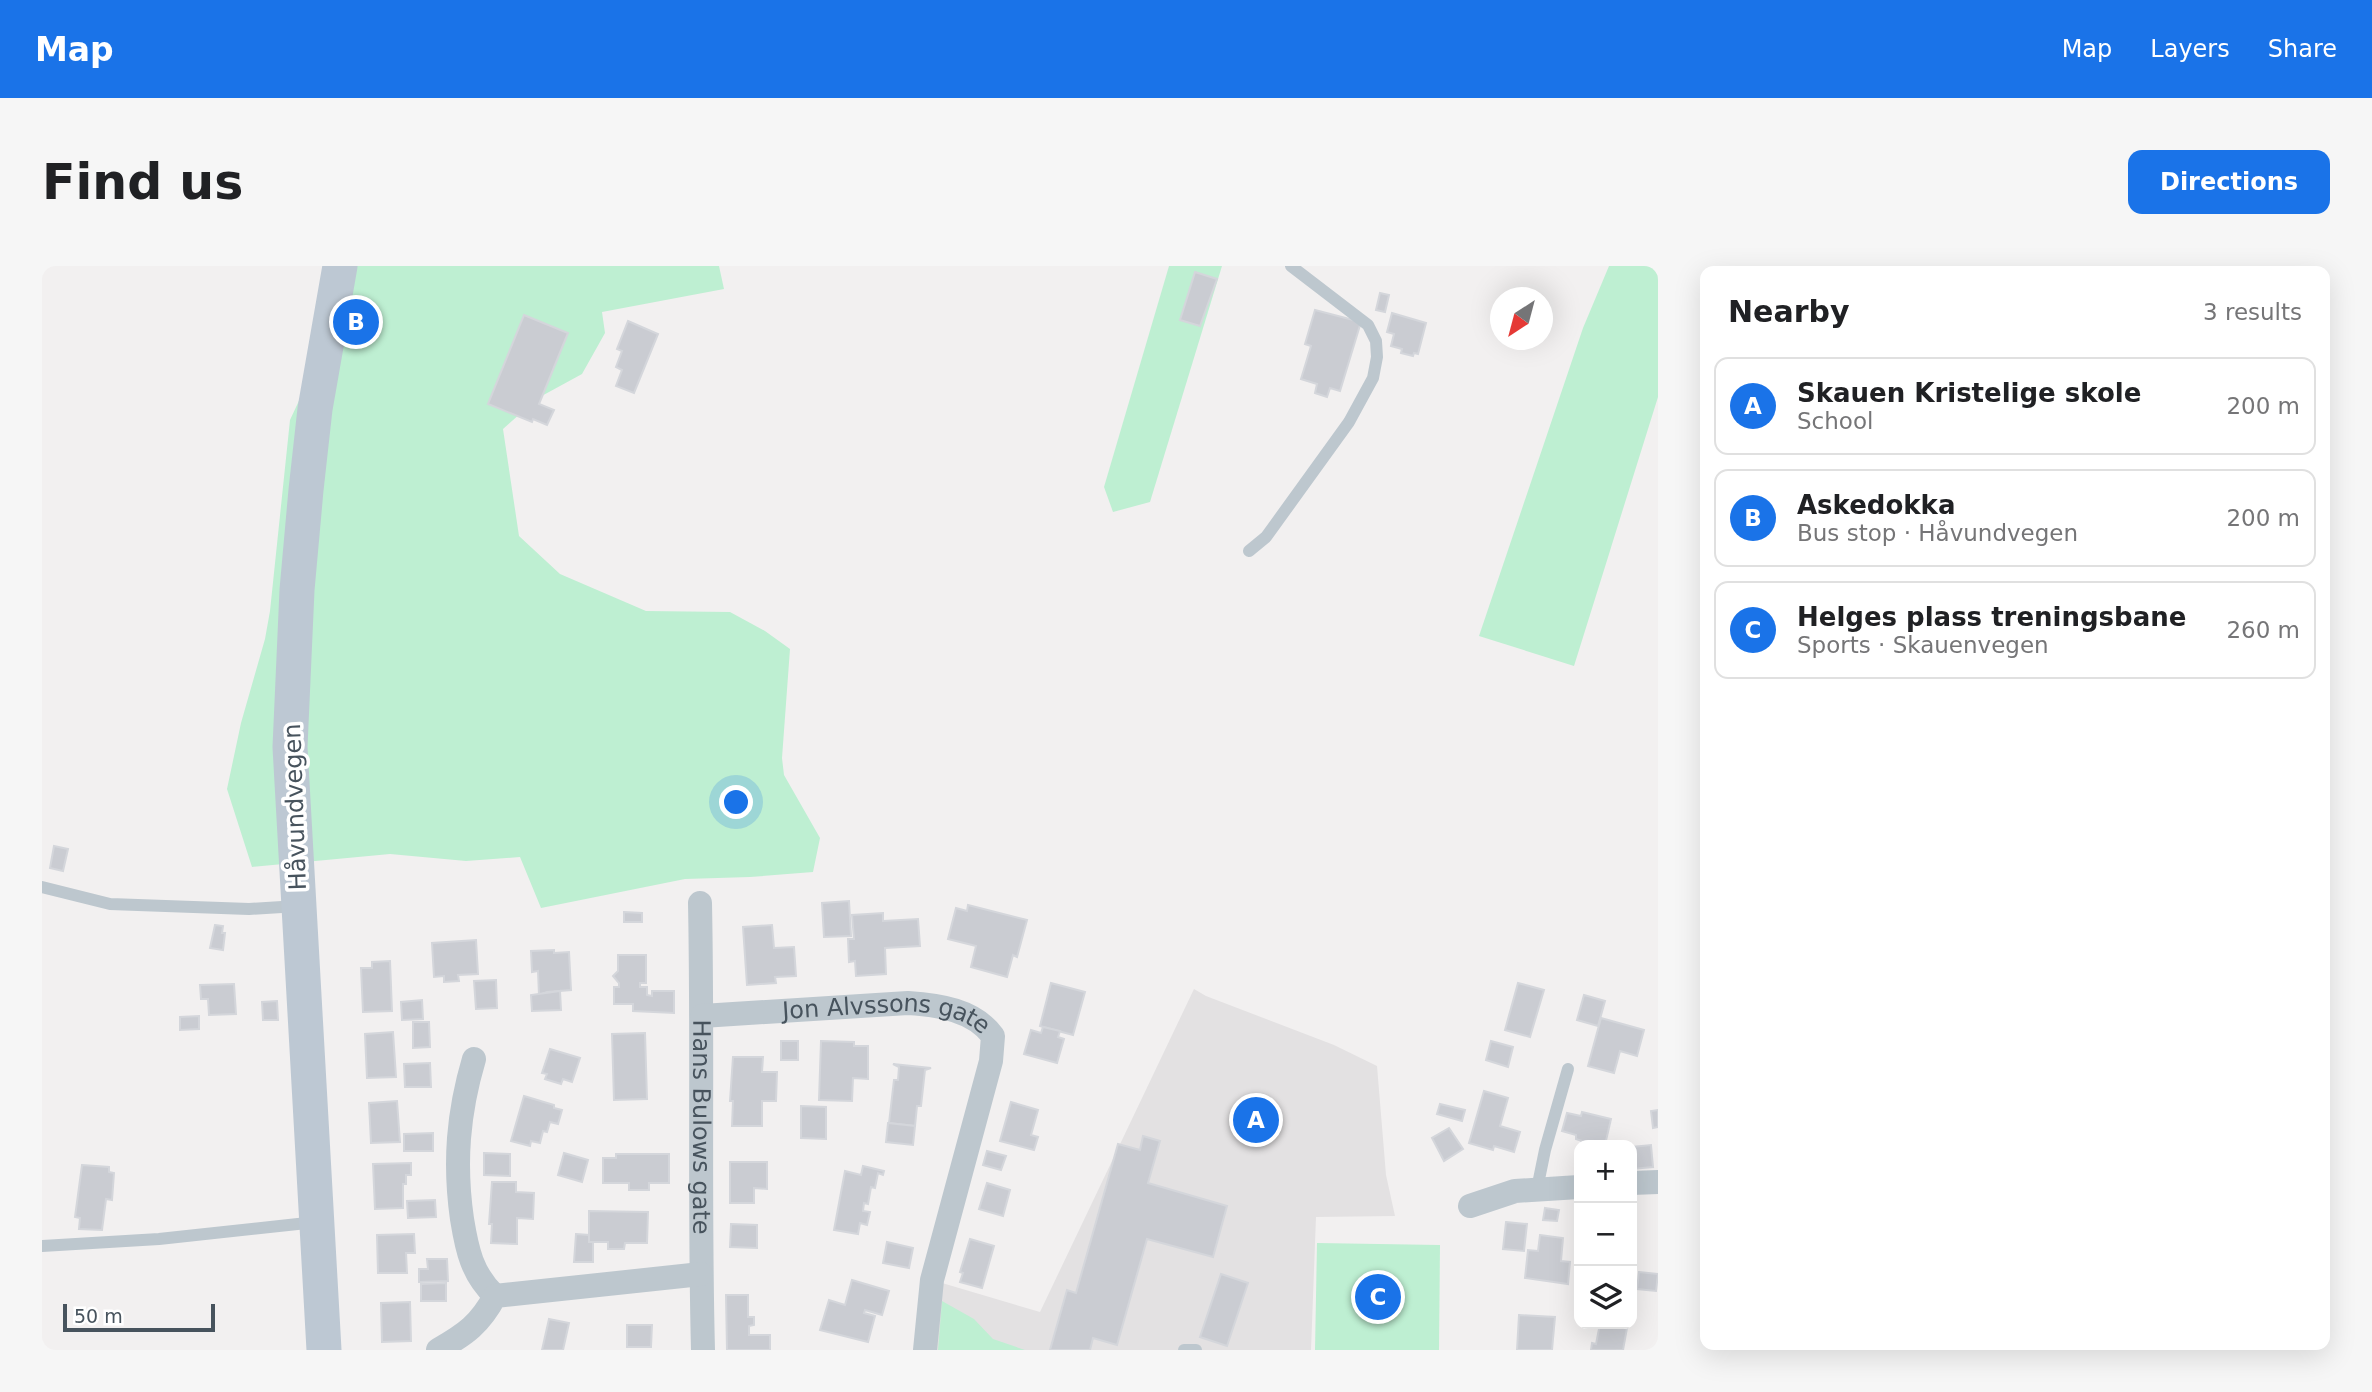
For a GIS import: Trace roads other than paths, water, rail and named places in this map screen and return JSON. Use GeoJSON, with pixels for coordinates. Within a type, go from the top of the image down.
{"type":"FeatureCollection","features":[{"type":"Feature","properties":{"kind":"main road","name":"Håvundvegen"},"geometry":{"type":"LineString","coordinates":[[324,1350],[290,747],[297,590],[315,409],[340,266]]}},
{"type":"Feature","properties":{"kind":"street","name":"Hans Bulows gate"},"geometry":{"type":"LineString","coordinates":[[700,902],[702,1016],[699,1130],[703,1350]]}},
{"type":"Feature","properties":{"kind":"street","name":"Jon Alvssons gate"},"geometry":{"type":"LineString","coordinates":[[702,1016],[908,1003],[938,1005],[983,1023],[993,1036],[990,1061],[932,1280],[925,1350]]}},
{"type":"Feature","properties":{"kind":"street"},"geometry":{"type":"LineString","coordinates":[[474,1059],[464,1092],[459,1124],[457,1185],[471,1263],[484,1285],[495,1296]]}},
{"type":"Feature","properties":{"kind":"street"},"geometry":{"type":"LineString","coordinates":[[1637,1184],[1658,1182]]}},
{"type":"Feature","properties":{"kind":"street"},"geometry":{"type":"LineString","coordinates":[[1470,1206],[1515,1191],[1574,1187]]}},
{"type":"Feature","properties":{"kind":"street"},"geometry":{"type":"LineString","coordinates":[[495,1296],[701,1274]]}},
{"type":"Feature","properties":{"kind":"street"},"geometry":{"type":"LineString","coordinates":[[439,1350],[474,1327],[485,1315],[495,1296]]}},
{"type":"Feature","properties":{"kind":"lane"},"geometry":{"type":"LineString","coordinates":[[1249,551],[1266,537],[1349,422],[1370,386],[1377,357],[1376,341],[1368,325],[1291,266]]}},
{"type":"Feature","properties":{"kind":"lane"},"geometry":{"type":"LineString","coordinates":[[42,887],[110,904],[249,909],[298,906]]}},
{"type":"Feature","properties":{"kind":"lane"},"geometry":{"type":"LineString","coordinates":[[1538,1189],[1545,1150],[1568,1069]]}},
{"type":"Feature","properties":{"kind":"lane"},"geometry":{"type":"LineString","coordinates":[[42,1246],[159,1239],[316,1222]]}},
{"type":"Feature","properties":{"kind":"lane"},"geometry":{"type":"LineString","coordinates":[[1184,1350],[1196,1350]]}},
{"type":"Feature","properties":{"kind":"place","name":"Askedokka"},"geometry":{"type":"Point","coordinates":[356,322]}},
{"type":"Feature","properties":{"kind":"place","name":"Skauen Kristelige skole"},"geometry":{"type":"Point","coordinates":[1256,1120]}},
{"type":"Feature","properties":{"kind":"place","name":"Helges plass treningsbane"},"geometry":{"type":"Point","coordinates":[1378,1297]}}]}
